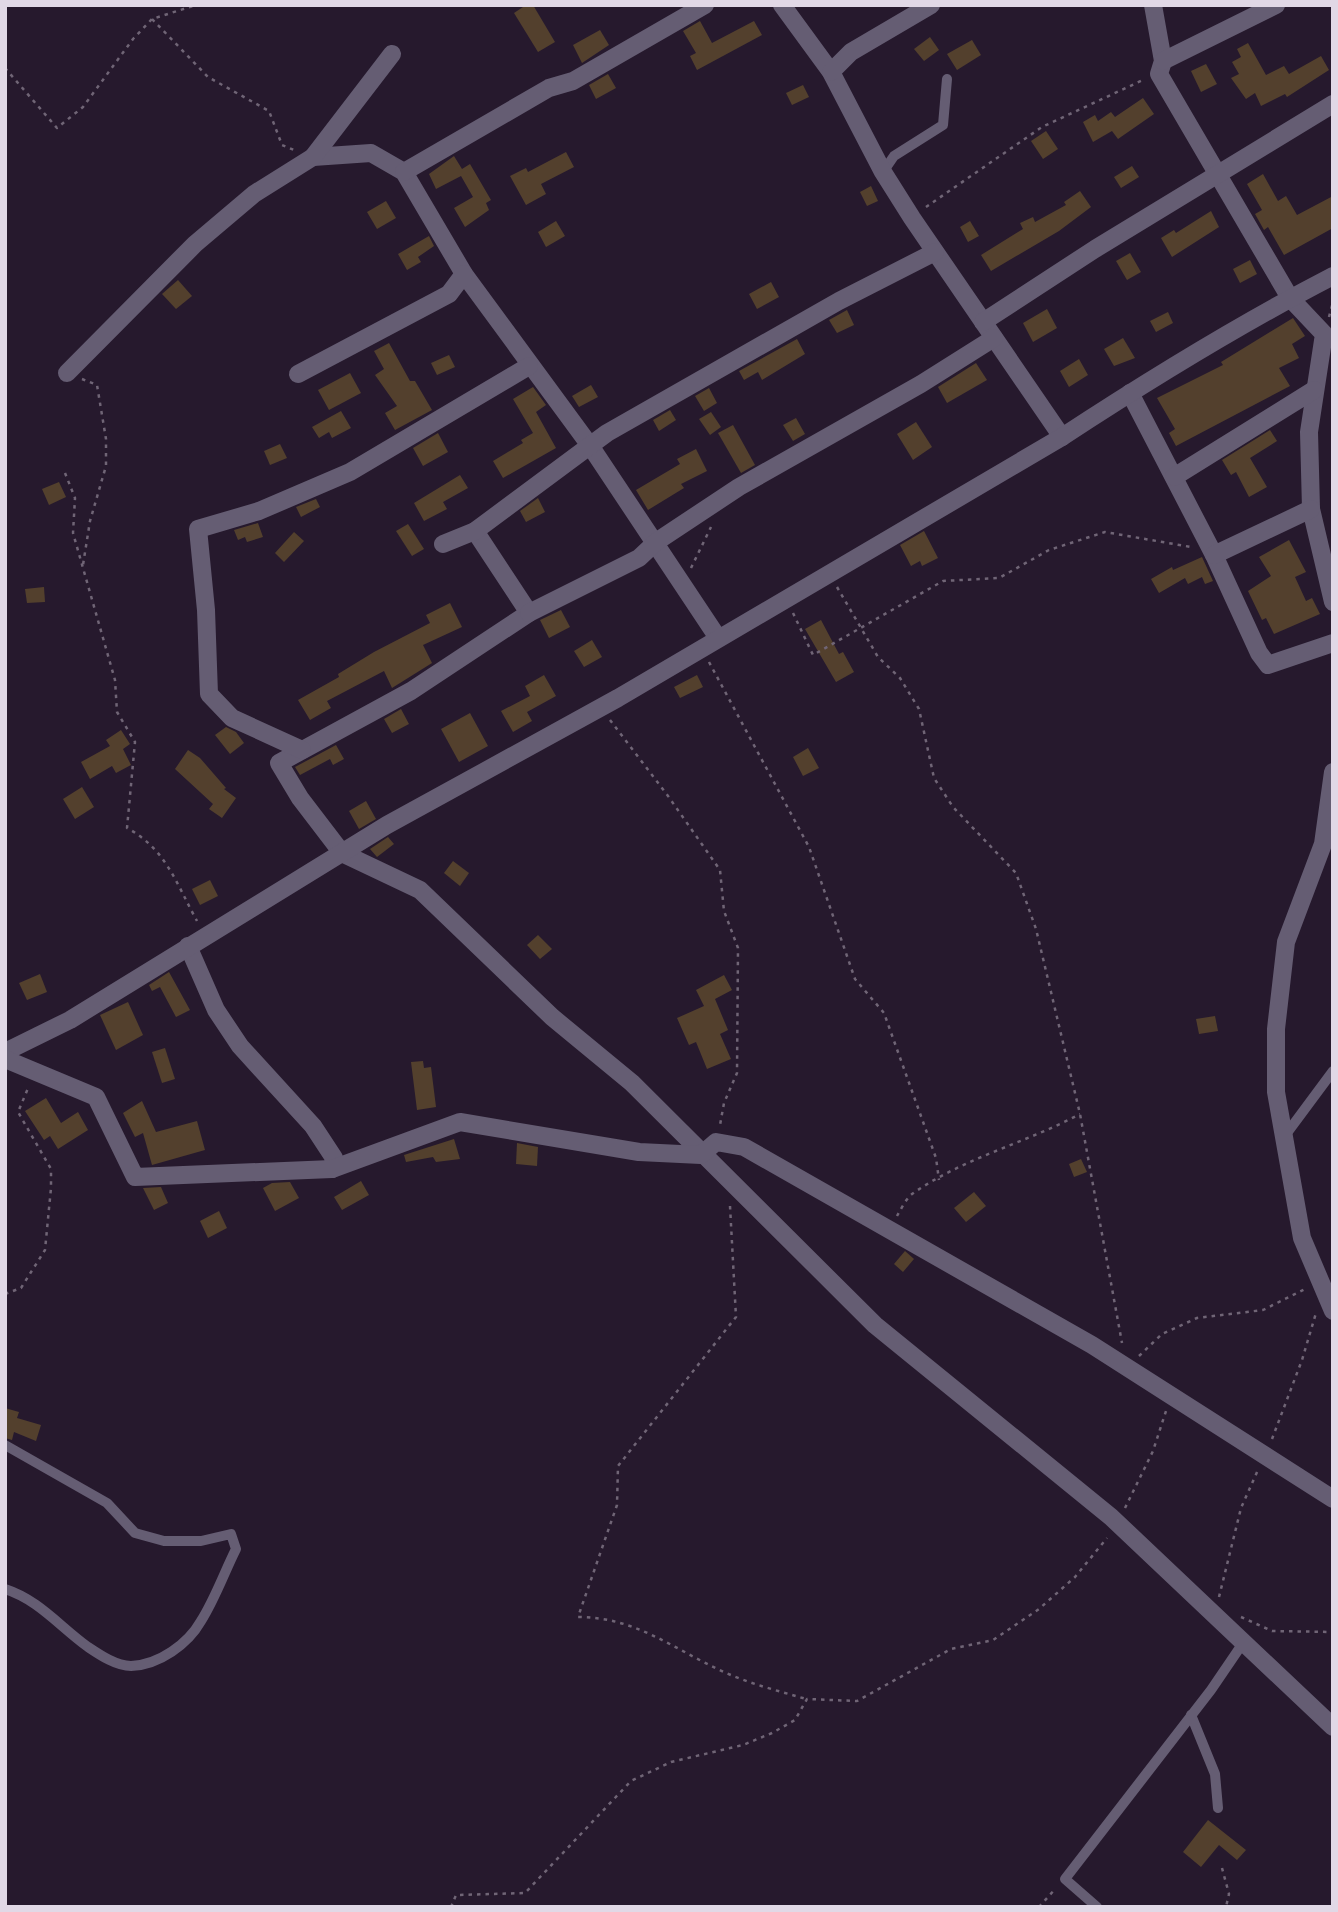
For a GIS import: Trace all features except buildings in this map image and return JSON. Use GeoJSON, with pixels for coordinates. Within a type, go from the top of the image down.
{"type":"FeatureCollection","features":[{"type":"Feature","properties":{"kind":"street"},"geometry":{"type":"LineString","coordinates":[[404,172],[549,88],[573,81],[705,5]]}},
{"type":"Feature","properties":{"kind":"street"},"geometry":{"type":"LineString","coordinates":[[782,5],[831,72],[883,172],[912,218],[1062,438]]}},
{"type":"Feature","properties":{"kind":"street"},"geometry":{"type":"LineString","coordinates":[[831,72],[851,52],[931,5]]}},
{"type":"Feature","properties":{"kind":"street"},"geometry":{"type":"LineString","coordinates":[[1153,5],[1161,68],[1216,173],[1290,298],[1324,334],[1309,432],[1311,509],[1333,602]]}},
{"type":"Feature","properties":{"kind":"street"},"geometry":{"type":"LineString","coordinates":[[1161,68],[1276,5]]}},
{"type":"Feature","properties":{"kind":"street"},"geometry":{"type":"LineString","coordinates":[[67,373],[195,244],[254,194],[313,157],[392,54]]}},
{"type":"Feature","properties":{"kind":"street"},"geometry":{"type":"LineString","coordinates":[[983,322],[1216,173],[1333,104]]}},
{"type":"Feature","properties":{"kind":"street"},"geometry":{"type":"LineString","coordinates":[[313,157],[371,153],[404,172],[464,274],[591,447],[718,638]]}},
{"type":"Feature","properties":{"kind":"street"},"geometry":{"type":"LineString","coordinates":[[443,544],[475,531],[607,433],[827,307],[935,251]]}},
{"type":"Feature","properties":{"kind":"street"},"geometry":{"type":"LineString","coordinates":[[298,374],[449,294],[464,274]]}},
{"type":"Feature","properties":{"kind":"street"},"geometry":{"type":"LineString","coordinates":[[5,1052],[70,1020],[410,812],[700,649],[1062,438],[1130,393],[1290,298],[1333,276]]}},
{"type":"Feature","properties":{"kind":"street"},"geometry":{"type":"LineString","coordinates":[[994,338],[921,384],[738,487],[656,542],[639,558],[529,613],[411,691],[279,763],[300,798],[342,853],[420,890],[552,1017],[632,1083],[701,1155],[874,1325],[1117,1523],[1333,1727]]}},
{"type":"Feature","properties":{"kind":"street"},"geometry":{"type":"LineString","coordinates":[[302,750],[232,719],[209,694],[206,610],[198,529],[259,511],[350,472],[529,366]]}},
{"type":"Feature","properties":{"kind":"street"},"geometry":{"type":"LineString","coordinates":[[1174,477],[1314,390]]}},
{"type":"Feature","properties":{"kind":"street"},"geometry":{"type":"LineString","coordinates":[[1130,393],[1214,555],[1259,653],[1268,665],[1333,643]]}},
{"type":"Feature","properties":{"kind":"street"},"geometry":{"type":"LineString","coordinates":[[1214,555],[1311,509]]}},
{"type":"Feature","properties":{"kind":"street"},"geometry":{"type":"LineString","coordinates":[[475,531],[529,613]]}},
{"type":"Feature","properties":{"kind":"street"},"geometry":{"type":"LineString","coordinates":[[1333,772],[1330,818],[1323,844],[1286,943],[1276,1030],[1276,1092],[1302,1238],[1333,1311]]}},
{"type":"Feature","properties":{"kind":"street"},"geometry":{"type":"LineString","coordinates":[[188,946],[216,1010],[240,1046],[313,1126],[334,1158],[332,1169]]}},
{"type":"Feature","properties":{"kind":"street"},"geometry":{"type":"LineString","coordinates":[[5,1059],[96,1097],[135,1177],[332,1169],[460,1122],[639,1152],[701,1155],[716,1142],[744,1147],[890,1228],[1127,1367],[1333,1499]]}},
{"type":"Feature","properties":{"kind":"lane"},"geometry":{"type":"LineString","coordinates":[[883,172],[894,156],[943,125],[947,79]]}},
{"type":"Feature","properties":{"kind":"lane"},"geometry":{"type":"LineString","coordinates":[[1283,1138],[1333,1071]]}},
{"type":"Feature","properties":{"kind":"lane"},"geometry":{"type":"LineString","coordinates":[[5,1445],[107,1503],[135,1533],[164,1541],[201,1541],[231,1534],[236,1549],[201,1622],[181,1647],[159,1658],[131,1666],[112,1662],[25,1596],[5,1589]]}},
{"type":"Feature","properties":{"kind":"lane"},"geometry":{"type":"LineString","coordinates":[[1097,1907],[1065,1879],[1243,1643]]}},
{"type":"Feature","properties":{"kind":"lane"},"geometry":{"type":"LineString","coordinates":[[1191,1715],[1215,1774],[1219,1808]]}},
{"type":"Feature","properties":{"kind":"path"},"geometry":{"type":"LineString","coordinates":[[5,68],[57,128],[83,107],[133,39],[152,19],[196,5]]}},
{"type":"Feature","properties":{"kind":"path"},"geometry":{"type":"LineString","coordinates":[[152,19],[208,77],[269,111],[282,145],[313,157]]}},
{"type":"Feature","properties":{"kind":"path"},"geometry":{"type":"LineString","coordinates":[[912,218],[953,186],[990,165],[1042,127],[1161,68]]}},
{"type":"Feature","properties":{"kind":"path"},"geometry":{"type":"LineString","coordinates":[[67,373],[97,385],[106,439],[106,466],[90,521],[82,569]]}},
{"type":"Feature","properties":{"kind":"path"},"geometry":{"type":"LineString","coordinates":[[65,473],[75,498],[73,533],[115,680],[117,712],[135,742],[127,828],[148,839],[163,857],[205,936]]}},
{"type":"Feature","properties":{"kind":"path"},"geometry":{"type":"LineString","coordinates":[[684,584],[711,525]]}},
{"type":"Feature","properties":{"kind":"path"},"geometry":{"type":"LineString","coordinates":[[786,598],[813,655],[943,581],[999,578],[1049,550],[1105,532],[1194,547],[1214,555]]}},
{"type":"Feature","properties":{"kind":"path"},"geometry":{"type":"LineString","coordinates":[[829,573],[877,657],[900,678],[919,709],[934,778],[953,807],[1016,873],[1036,929],[1080,1114],[1083,1140],[1099,1210],[1103,1252],[1127,1367]]}},
{"type":"Feature","properties":{"kind":"path"},"geometry":{"type":"LineString","coordinates":[[700,649],[740,716],[809,848],[855,979],[884,1013],[936,1158],[939,1180]]}},
{"type":"Feature","properties":{"kind":"path"},"geometry":{"type":"LineString","coordinates":[[596,709],[615,724],[720,870],[723,911],[738,948],[737,1073],[724,1103],[716,1142]]}},
{"type":"Feature","properties":{"kind":"path"},"geometry":{"type":"LineString","coordinates":[[5,1294],[21,1288],[45,1250],[51,1169],[18,1112],[28,1092],[33,1069]]}},
{"type":"Feature","properties":{"kind":"path"},"geometry":{"type":"LineString","coordinates":[[890,1228],[910,1195],[1080,1114]]}},
{"type":"Feature","properties":{"kind":"path"},"geometry":{"type":"LineString","coordinates":[[737,1191],[730,1201],[736,1317],[618,1466],[617,1505],[578,1617],[607,1617],[727,1673],[807,1699],[857,1701],[951,1649],[993,1640],[1039,1609],[1075,1577],[1117,1523],[1153,1451],[1171,1395]]}},
{"type":"Feature","properties":{"kind":"path"},"geometry":{"type":"LineString","coordinates":[[1127,1367],[1162,1334],[1197,1318],[1263,1310],[1321,1286]]}},
{"type":"Feature","properties":{"kind":"path"},"geometry":{"type":"LineString","coordinates":[[1215,1615],[1241,1507],[1303,1360],[1321,1286]]}},
{"type":"Feature","properties":{"kind":"path"},"geometry":{"type":"LineString","coordinates":[[1241,1616],[1272,1630],[1333,1632]]}},
{"type":"Feature","properties":{"kind":"path"},"geometry":{"type":"LineString","coordinates":[[451,1907],[456,1895],[525,1893],[631,1781],[671,1762],[702,1752],[743,1745],[772,1732],[795,1720],[807,1699]]}},
{"type":"Feature","properties":{"kind":"path"},"geometry":{"type":"LineString","coordinates":[[1222,1868],[1228,1894],[1226,1907]]}},
{"type":"Feature","properties":{"kind":"path"},"geometry":{"type":"LineString","coordinates":[[1039,1907],[1065,1879]]}}]}
